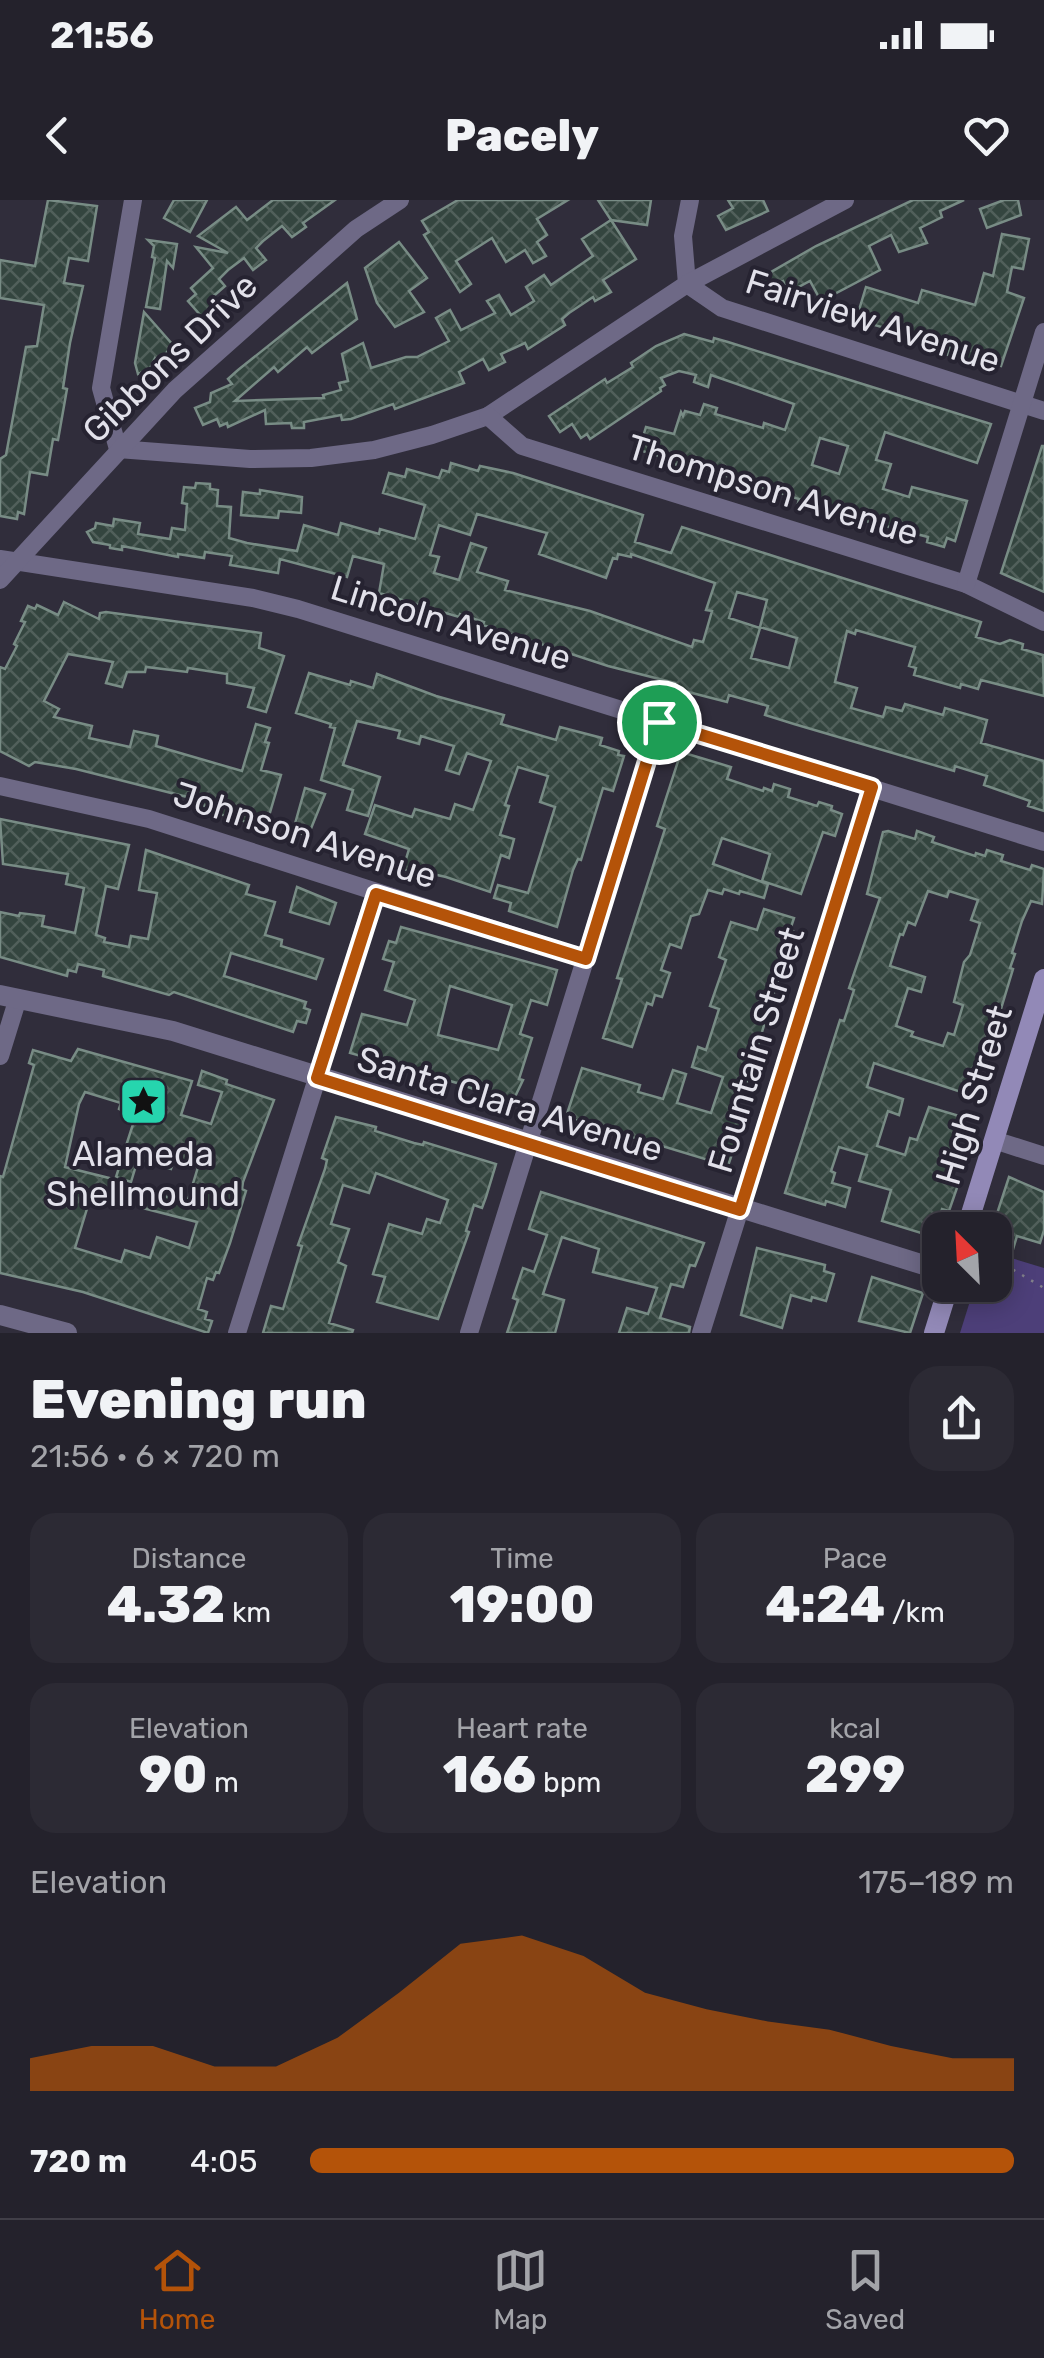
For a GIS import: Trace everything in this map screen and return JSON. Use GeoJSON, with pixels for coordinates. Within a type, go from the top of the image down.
{"type":"FeatureCollection","features":[{"type":"Feature","properties":{"kind":"main road","name":"High Street"},"geometry":{"type":"LineString","coordinates":[[972,1212],[1044,979]]}},
{"type":"Feature","properties":{"kind":"main road"},"geometry":{"type":"LineString","coordinates":[[934,1333],[943,1302]]}},
{"type":"Feature","properties":{"kind":"street"},"geometry":{"type":"LineString","coordinates":[[133,200],[102,388],[118,449],[250,459],[311,458],[374,450],[488,416],[687,284],[845,200]]}},
{"type":"Feature","properties":{"kind":"street","name":"Gibbons Drive"},"geometry":{"type":"LineString","coordinates":[[0,580],[8,560],[175,390],[356,229],[400,200]]}},
{"type":"Feature","properties":{"kind":"street"},"geometry":{"type":"LineString","coordinates":[[687,284],[683,236],[690,200]]}},
{"type":"Feature","properties":{"kind":"street","name":"Fairview Avenue"},"geometry":{"type":"LineString","coordinates":[[687,284],[722,308],[1044,411]]}},
{"type":"Feature","properties":{"kind":"street"},"geometry":{"type":"LineString","coordinates":[[966,584],[1044,332]]}},
{"type":"Feature","properties":{"kind":"street","name":"Thompson Avenue"},"geometry":{"type":"LineString","coordinates":[[488,416],[522,446],[966,584],[1044,622]]}},
{"type":"Feature","properties":{"kind":"street","name":"Lincoln Avenue"},"geometry":{"type":"LineString","coordinates":[[8,560],[253,598],[298,609],[1044,842]]}},
{"type":"Feature","properties":{"kind":"street"},"geometry":{"type":"LineString","coordinates":[[468,1333],[659,722]]}},
{"type":"Feature","properties":{"kind":"street","name":"Johnson Avenue"},"geometry":{"type":"LineString","coordinates":[[0,786],[149,818],[586,959]]}},
{"type":"Feature","properties":{"kind":"street","name":"Fountain Street"},"geometry":{"type":"LineString","coordinates":[[701,1333],[872,787]]}},
{"type":"Feature","properties":{"kind":"street"},"geometry":{"type":"LineString","coordinates":[[237,1333],[376,894]]}},
{"type":"Feature","properties":{"kind":"street"},"geometry":{"type":"LineString","coordinates":[[0,1056],[9,996]]}},
{"type":"Feature","properties":{"kind":"street","name":"Santa Clara Avenue"},"geometry":{"type":"LineString","coordinates":[[9,996],[172,1032],[922,1265]]}},
{"type":"Feature","properties":{"kind":"street"},"geometry":{"type":"LineString","coordinates":[[994,1140],[1044,1156]]}},
{"type":"Feature","properties":{"kind":"street"},"geometry":{"type":"LineString","coordinates":[[0,1315],[67,1333]]}},
{"type":"Feature","properties":{"kind":"path"},"geometry":{"type":"LineString","coordinates":[[1012,1269],[1044,1288]]}},
{"type":"Feature","properties":{"kind":"shaded area"},"geometry":{"type":"Polygon","coordinates":[[[1012,1258],[1044,1268],[1044,1333],[960,1333],[970,1302],[1012,1302],[1012,1258]]]}},
{"type":"Feature","properties":{"kind":"building"},"geometry":{"type":"Polygon","coordinates":[[[48,200],[97,206],[88,261],[69,258],[64,283],[83,286],[70,343],[58,440],[53,439],[47,475],[30,472],[24,514],[18,512],[17,519],[0,516],[0,459],[6,455],[26,347],[37,346],[44,305],[0,298],[0,260],[35,266],[48,200]]]}},
{"type":"Feature","properties":{"kind":"building"},"geometry":{"type":"Polygon","coordinates":[[[174,200],[207,200],[190,232],[164,218],[174,200]]]}},
{"type":"Feature","properties":{"kind":"building"},"geometry":{"type":"Polygon","coordinates":[[[273,200],[335,200],[303,223],[306,227],[292,237],[282,226],[263,241],[256,248],[266,260],[253,270],[244,258],[228,270],[219,279],[225,286],[209,300],[214,306],[202,317],[188,301],[196,294],[191,288],[213,268],[196,247],[228,253],[198,236],[236,207],[247,220],[273,200]]]}},
{"type":"Feature","properties":{"kind":"building"},"geometry":{"type":"Polygon","coordinates":[[[458,200],[568,200],[537,219],[547,235],[537,242],[546,256],[533,263],[525,250],[506,262],[492,238],[456,261],[471,284],[460,292],[424,235],[429,232],[422,221],[458,200]]]}},
{"type":"Feature","properties":{"kind":"building"},"geometry":{"type":"Polygon","coordinates":[[[598,200],[651,200],[647,225],[611,220],[598,200]]]}},
{"type":"Feature","properties":{"kind":"building"},"geometry":{"type":"Polygon","coordinates":[[[728,200],[763,200],[768,211],[726,230],[718,216],[733,208],[728,200]]]}},
{"type":"Feature","properties":{"kind":"building"},"geometry":{"type":"Polygon","coordinates":[[[913,200],[964,200],[940,211],[942,217],[920,228],[927,243],[899,252],[891,235],[869,246],[880,270],[821,301],[810,281],[789,292],[783,281],[766,290],[759,279],[816,246],[913,200]]]}},
{"type":"Feature","properties":{"kind":"building"},"geometry":{"type":"Polygon","coordinates":[[[1004,200],[1018,200],[1021,215],[987,228],[980,209],[1004,200]]]}},
{"type":"Feature","properties":{"kind":"building"},"geometry":{"type":"Polygon","coordinates":[[[611,220],[636,259],[603,280],[611,292],[595,301],[593,297],[569,313],[562,319],[565,325],[528,349],[525,343],[501,354],[505,362],[489,370],[483,359],[459,372],[464,383],[395,409],[393,404],[351,419],[342,420],[341,415],[304,422],[304,428],[292,428],[291,423],[266,424],[265,410],[228,427],[227,423],[220,426],[217,419],[203,425],[195,408],[210,402],[211,393],[232,384],[228,379],[238,370],[347,283],[357,319],[312,353],[307,347],[278,372],[274,367],[235,401],[324,398],[323,395],[341,390],[339,383],[348,381],[342,354],[363,343],[371,368],[417,357],[449,341],[436,318],[450,310],[461,330],[495,313],[487,301],[499,295],[511,315],[534,301],[526,287],[544,275],[551,285],[593,256],[582,239],[611,220]]]}},
{"type":"Feature","properties":{"kind":"building"},"geometry":{"type":"Polygon","coordinates":[[[1002,234],[1029,239],[1023,269],[1012,267],[1007,292],[1024,298],[1001,366],[991,363],[989,367],[948,355],[951,346],[856,320],[866,287],[918,303],[922,290],[975,305],[984,273],[993,276],[1002,234]]]}},
{"type":"Feature","properties":{"kind":"building"},"geometry":{"type":"Polygon","coordinates":[[[148,240],[177,244],[173,268],[167,261],[160,309],[146,307],[155,258],[154,246],[148,240]]]}},
{"type":"Feature","properties":{"kind":"building"},"geometry":{"type":"Polygon","coordinates":[[[399,242],[427,278],[409,291],[424,312],[395,327],[377,303],[365,268],[399,242]]]}},
{"type":"Feature","properties":{"kind":"building"},"geometry":{"type":"Polygon","coordinates":[[[144,312],[173,345],[159,361],[155,358],[150,368],[138,374],[135,363],[144,312]]]}},
{"type":"Feature","properties":{"kind":"building"},"geometry":{"type":"Polygon","coordinates":[[[684,334],[713,342],[714,338],[991,424],[977,463],[885,432],[876,460],[891,464],[883,489],[909,497],[912,487],[967,501],[955,541],[947,538],[944,547],[927,542],[928,537],[798,503],[799,499],[679,461],[677,465],[639,450],[646,427],[674,434],[681,412],[683,416],[685,411],[700,415],[704,404],[717,408],[715,414],[785,430],[794,404],[711,375],[708,387],[694,382],[696,375],[679,371],[661,378],[665,385],[661,391],[590,439],[587,434],[581,438],[572,424],[560,432],[549,416],[605,379],[607,383],[633,367],[631,363],[684,334]],[[820,438],[812,465],[839,474],[848,446],[820,438]]]}},
{"type":"Feature","properties":{"kind":"building"},"geometry":{"type":"Polygon","coordinates":[[[1044,446],[1044,592],[1001,573],[1044,446]]]}},
{"type":"Feature","properties":{"kind":"building"},"geometry":{"type":"Polygon","coordinates":[[[451,463],[478,471],[480,466],[513,473],[643,515],[635,542],[671,553],[682,527],[981,622],[976,637],[1000,644],[1010,640],[1023,644],[1022,649],[1043,655],[1044,696],[981,680],[978,689],[961,684],[960,688],[914,675],[916,668],[909,666],[915,647],[856,630],[855,634],[847,631],[835,682],[857,688],[851,708],[883,717],[886,707],[902,711],[905,704],[943,715],[945,708],[987,720],[981,743],[1044,761],[1044,811],[1028,806],[1030,801],[984,785],[987,776],[955,766],[954,771],[765,715],[768,706],[729,695],[727,702],[688,692],[686,695],[673,691],[675,683],[608,666],[460,614],[459,617],[379,593],[384,564],[353,556],[347,577],[280,559],[278,573],[230,565],[232,556],[205,552],[204,558],[178,557],[122,546],[122,550],[110,548],[93,542],[87,532],[96,523],[113,526],[114,519],[140,523],[138,534],[170,539],[172,528],[185,530],[184,487],[195,488],[196,483],[210,484],[210,489],[218,490],[217,506],[231,507],[229,538],[247,543],[297,551],[304,525],[338,535],[341,523],[415,539],[425,505],[383,493],[389,473],[405,477],[407,469],[439,478],[442,470],[449,472],[451,463]],[[477,514],[470,535],[439,525],[430,555],[439,557],[434,573],[459,580],[471,543],[486,548],[477,572],[508,581],[505,590],[590,611],[692,647],[694,640],[703,642],[712,611],[706,610],[715,583],[631,554],[613,558],[606,578],[539,554],[547,533],[477,514]],[[737,592],[729,618],[760,628],[751,658],[789,668],[797,638],[760,627],[767,600],[737,592]]]}},
{"type":"Feature","properties":{"kind":"building"},"geometry":{"type":"Polygon","coordinates":[[[260,490],[302,497],[301,513],[279,511],[278,518],[241,515],[243,492],[260,494],[260,490]]]}},
{"type":"Feature","properties":{"kind":"building"},"geometry":{"type":"Polygon","coordinates":[[[64,602],[99,619],[100,613],[106,612],[261,633],[259,648],[284,656],[266,712],[248,707],[254,688],[227,683],[227,674],[146,667],[145,672],[127,672],[122,687],[106,683],[113,662],[68,654],[44,701],[59,709],[54,717],[92,726],[89,738],[130,747],[134,731],[158,736],[156,746],[242,771],[256,724],[270,728],[261,770],[281,775],[269,816],[263,814],[260,826],[216,813],[217,809],[198,804],[199,800],[76,769],[35,762],[29,766],[0,751],[0,667],[5,669],[17,646],[14,644],[28,606],[35,609],[37,605],[58,615],[64,602]]]}},
{"type":"Feature","properties":{"kind":"building"},"geometry":{"type":"Polygon","coordinates":[[[309,673],[373,688],[377,674],[504,715],[501,724],[556,740],[560,727],[602,738],[600,745],[624,756],[613,791],[603,788],[557,927],[509,911],[511,903],[494,898],[498,885],[528,893],[555,807],[540,802],[548,776],[518,767],[500,835],[514,839],[509,858],[501,855],[490,892],[446,877],[403,869],[409,849],[365,834],[375,805],[412,817],[415,809],[450,819],[455,804],[473,810],[491,761],[467,753],[459,774],[446,770],[454,746],[421,736],[419,744],[398,738],[400,731],[357,721],[343,765],[380,777],[368,816],[347,810],[353,790],[321,780],[335,728],[296,713],[309,673]]]}},
{"type":"Feature","properties":{"kind":"building"},"geometry":{"type":"Polygon","coordinates":[[[681,752],[731,767],[727,779],[763,791],[772,791],[774,784],[790,789],[788,797],[817,806],[819,802],[832,806],[831,810],[842,814],[835,836],[823,832],[801,894],[762,881],[770,854],[722,838],[713,864],[768,884],[764,898],[740,891],[739,894],[724,889],[722,894],[708,890],[699,914],[691,916],[681,948],[670,944],[661,970],[670,973],[662,997],[655,995],[652,1005],[647,1003],[632,1047],[603,1038],[622,979],[617,978],[665,829],[657,826],[681,752]]]}},
{"type":"Feature","properties":{"kind":"building"},"geometry":{"type":"Polygon","coordinates":[[[305,788],[325,794],[308,836],[293,831],[305,788]]]}},
{"type":"Feature","properties":{"kind":"building"},"geometry":{"type":"Polygon","coordinates":[[[0,819],[129,845],[118,889],[106,886],[96,935],[105,938],[104,942],[129,947],[131,936],[148,939],[157,893],[139,890],[146,850],[249,885],[246,894],[275,902],[265,935],[282,940],[281,946],[323,959],[316,979],[231,953],[224,976],[306,1002],[304,1008],[310,1010],[306,1023],[297,1021],[293,1032],[174,992],[169,995],[103,976],[104,970],[78,964],[76,972],[68,970],[67,976],[0,957],[0,912],[44,916],[42,926],[75,933],[84,888],[66,884],[68,874],[3,864],[0,819]]]}},
{"type":"Feature","properties":{"kind":"building"},"geometry":{"type":"Polygon","coordinates":[[[888,831],[915,839],[917,831],[934,837],[932,842],[975,856],[985,856],[987,850],[1003,855],[1001,861],[1030,870],[1032,865],[1044,869],[1042,904],[1031,901],[1022,921],[1012,953],[1013,969],[994,1032],[989,1031],[985,1040],[967,1094],[874,1063],[867,1087],[903,1099],[899,1115],[888,1111],[877,1146],[905,1155],[910,1138],[917,1140],[929,1107],[963,1117],[947,1178],[959,1182],[949,1211],[922,1212],[922,1233],[882,1221],[891,1190],[859,1181],[867,1155],[839,1147],[831,1171],[835,1173],[832,1183],[850,1188],[845,1207],[785,1193],[840,1020],[844,1021],[854,990],[849,988],[880,898],[867,894],[883,832],[888,831]],[[928,891],[915,925],[908,922],[903,935],[900,934],[890,966],[925,977],[921,992],[908,988],[896,1026],[913,1032],[911,1036],[943,1046],[948,1033],[954,1035],[963,1005],[954,1002],[964,962],[980,923],[971,920],[978,900],[949,891],[947,897],[928,891]]]}},
{"type":"Feature","properties":{"kind":"building"},"geometry":{"type":"Polygon","coordinates":[[[297,887],[336,903],[329,924],[290,912],[297,887]]]}},
{"type":"Feature","properties":{"kind":"building"},"geometry":{"type":"Polygon","coordinates":[[[764,909],[794,918],[790,930],[793,931],[746,1084],[739,1082],[728,1116],[743,1121],[728,1166],[566,1117],[582,1068],[640,1085],[638,1092],[663,1099],[673,1070],[686,1074],[677,1103],[711,1113],[723,1077],[692,1067],[698,1047],[706,1050],[719,1009],[710,1006],[726,960],[719,957],[731,922],[757,930],[764,909]]]}},
{"type":"Feature","properties":{"kind":"building"},"geometry":{"type":"Polygon","coordinates":[[[401,927],[557,970],[547,1005],[531,1000],[520,1034],[532,1038],[519,1079],[523,1080],[512,1103],[350,1053],[362,1014],[407,1025],[415,1000],[385,990],[394,962],[383,959],[389,941],[396,943],[401,927]],[[450,986],[438,1035],[498,1050],[512,1005],[450,986]]]}},
{"type":"Feature","properties":{"kind":"building"},"geometry":{"type":"Polygon","coordinates":[[[78,1049],[192,1081],[181,1115],[211,1124],[222,1092],[198,1085],[202,1071],[227,1080],[226,1084],[274,1100],[243,1182],[242,1189],[246,1191],[230,1243],[219,1273],[213,1280],[207,1278],[198,1309],[207,1312],[205,1319],[212,1321],[208,1333],[83,1292],[0,1273],[0,1176],[3,1177],[34,1065],[29,1063],[33,1050],[71,1061],[78,1049]],[[85,1092],[79,1104],[65,1167],[117,1180],[109,1205],[90,1199],[75,1248],[121,1262],[125,1250],[150,1258],[157,1237],[189,1248],[197,1222],[139,1207],[144,1190],[187,1203],[198,1167],[174,1160],[171,1169],[138,1159],[131,1182],[116,1177],[135,1118],[119,1109],[121,1103],[85,1092]]]}},
{"type":"Feature","properties":{"kind":"building"},"geometry":{"type":"Polygon","coordinates":[[[336,1117],[496,1164],[486,1197],[482,1208],[474,1205],[466,1231],[469,1232],[438,1319],[377,1302],[385,1277],[373,1274],[389,1224],[422,1234],[427,1219],[440,1223],[448,1200],[376,1173],[369,1193],[343,1185],[331,1224],[349,1229],[338,1262],[346,1266],[329,1323],[353,1330],[352,1333],[263,1333],[271,1306],[283,1309],[302,1246],[298,1245],[325,1169],[327,1160],[322,1158],[336,1117]]]}},
{"type":"Feature","properties":{"kind":"building"},"geometry":{"type":"Polygon","coordinates":[[[1009,1177],[1044,1192],[1040,1243],[1017,1236],[1012,1253],[1012,1212],[998,1212],[1009,1177]]]}},
{"type":"Feature","properties":{"kind":"building"},"geometry":{"type":"Polygon","coordinates":[[[541,1192],[704,1243],[695,1266],[690,1265],[683,1287],[671,1284],[660,1318],[690,1327],[689,1333],[619,1333],[627,1308],[648,1314],[657,1288],[593,1272],[599,1249],[562,1237],[543,1294],[564,1300],[555,1333],[507,1333],[523,1268],[534,1272],[547,1235],[529,1229],[541,1192]]]}},
{"type":"Feature","properties":{"kind":"building"},"geometry":{"type":"Polygon","coordinates":[[[757,1248],[825,1265],[824,1271],[834,1274],[826,1301],[791,1295],[782,1328],[741,1315],[757,1248]]]}},
{"type":"Feature","properties":{"kind":"building"},"geometry":{"type":"Polygon","coordinates":[[[872,1277],[922,1293],[910,1333],[859,1321],[872,1277]]]}},
{"type":"Feature","properties":{"kind":"place","name":"Alameda Shellmound"},"geometry":{"type":"Point","coordinates":[143,1102]}},
{"type":"Feature","properties":{"kind":"route"},"geometry":{"type":"LineString","coordinates":[[659,722],[872,787],[740,1210],[317,1078],[376,894],[586,959],[659,722]]}}]}
